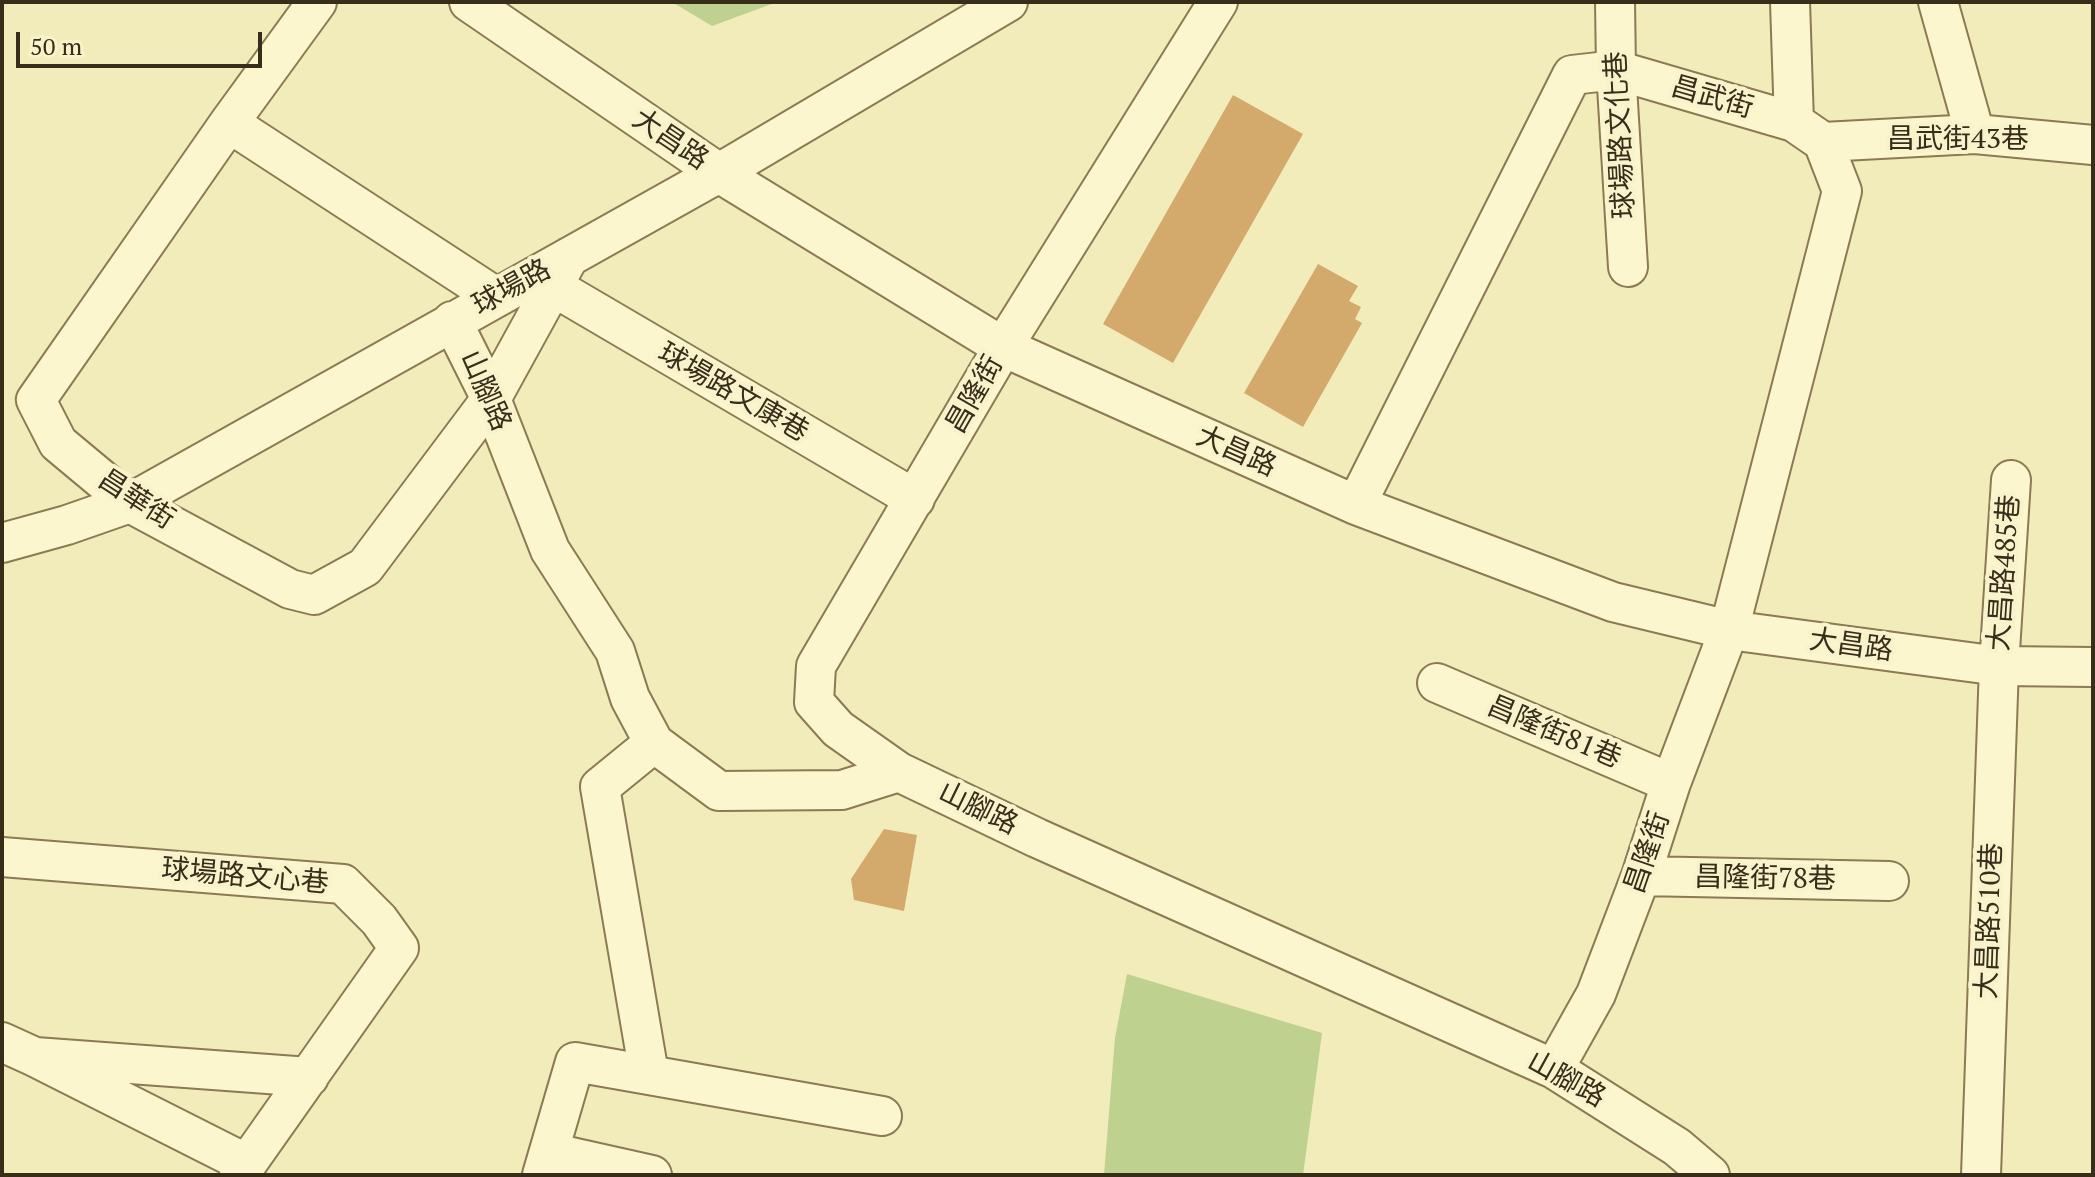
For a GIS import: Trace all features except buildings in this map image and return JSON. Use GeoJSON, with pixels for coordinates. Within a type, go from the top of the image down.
{"type":"FeatureCollection","features":[{"type":"Feature","properties":{"kind":"street","name":"昌華街"},"geometry":{"type":"LineString","coordinates":[[317,2],[36,400],[58,443],[130,503],[290,589],[314,595],[365,567],[491,399],[561,272]]}},
{"type":"Feature","properties":{"kind":"street","name":"大昌路"},"geometry":{"type":"LineString","coordinates":[[469,2],[719,173],[1003,347],[1356,505],[1613,602],[1729,630],[1999,666],[2093,667]]}},
{"type":"Feature","properties":{"kind":"street","name":"球場路"},"geometry":{"type":"LineString","coordinates":[[2,543],[130,503],[496,297],[561,272],[719,173],[1008,2]]}},
{"type":"Feature","properties":{"kind":"street","name":"昌隆街"},"geometry":{"type":"LineString","coordinates":[[899,772],[838,729],[814,702],[816,666],[1003,347],[1218,2]]}},
{"type":"Feature","properties":{"kind":"street","name":"球場路文化巷"},"geometry":{"type":"LineString","coordinates":[[1615,2],[1628,267]]}},
{"type":"Feature","properties":{"kind":"street"},"geometry":{"type":"LineString","coordinates":[[1729,630],[1842,191],[1808,132],[1790,2]]}},
{"type":"Feature","properties":{"kind":"street"},"geometry":{"type":"LineString","coordinates":[[1938,2],[1975,134]]}},
{"type":"Feature","properties":{"kind":"street","name":"昌武街"},"geometry":{"type":"LineString","coordinates":[[1356,505],[1572,75],[1616,70],[1808,132]]}},
{"type":"Feature","properties":{"kind":"street"},"geometry":{"type":"LineString","coordinates":[[229,123],[496,297]]}},
{"type":"Feature","properties":{"kind":"street","name":"昌武街43巷"},"geometry":{"type":"LineString","coordinates":[[1808,132],[1975,134],[2093,145]]}},
{"type":"Feature","properties":{"kind":"street","name":"球場路文康巷"},"geometry":{"type":"LineString","coordinates":[[561,272],[915,499]]}},
{"type":"Feature","properties":{"kind":"street","name":"山腳路"},"geometry":{"type":"LineString","coordinates":[[452,321],[491,399],[550,550],[615,651],[630,698],[654,743],[719,791],[842,790],[899,772],[1037,838],[1554,1069],[1677,1147],[1710,1175]]}},
{"type":"Feature","properties":{"kind":"street","name":"大昌路485巷"},"geometry":{"type":"LineString","coordinates":[[1999,666],[2011,480]]}},
{"type":"Feature","properties":{"kind":"street","name":"昌隆街"},"geometry":{"type":"LineString","coordinates":[[1554,1069],[1596,994],[1729,630]]}},
{"type":"Feature","properties":{"kind":"street","name":"大昌路510巷"},"geometry":{"type":"LineString","coordinates":[[1981,1175],[1999,666]]}},
{"type":"Feature","properties":{"kind":"street","name":"昌隆街81巷"},"geometry":{"type":"LineString","coordinates":[[1437,683],[1671,783]]}},
{"type":"Feature","properties":{"kind":"street"},"geometry":{"type":"LineString","coordinates":[[649,1074],[600,787],[654,743]]}},
{"type":"Feature","properties":{"kind":"street","name":"球場路文心巷"},"geometry":{"type":"LineString","coordinates":[[2,857],[343,884],[379,920],[399,948],[243,1170],[19,1049]]}},
{"type":"Feature","properties":{"kind":"street","name":"昌隆街78巷"},"geometry":{"type":"LineString","coordinates":[[1641,876],[1889,881]]}},
{"type":"Feature","properties":{"kind":"street","name":"球場路文心巷"},"geometry":{"type":"LineString","coordinates":[[19,1049],[309,1077]]}},
{"type":"Feature","properties":{"kind":"street"},"geometry":{"type":"LineString","coordinates":[[652,1175],[546,1164],[575,1062],[882,1116]]}},
{"type":"Feature","properties":{"kind":"green space"},"geometry":{"type":"Polygon","coordinates":[[[672,2],[777,2],[712,26],[672,2]]]}},
{"type":"Feature","properties":{"kind":"green space"},"geometry":{"type":"Polygon","coordinates":[[[1127,974],[1322,1033],[1303,1175],[1104,1175],[1115,1038],[1127,974]]]}}]}
